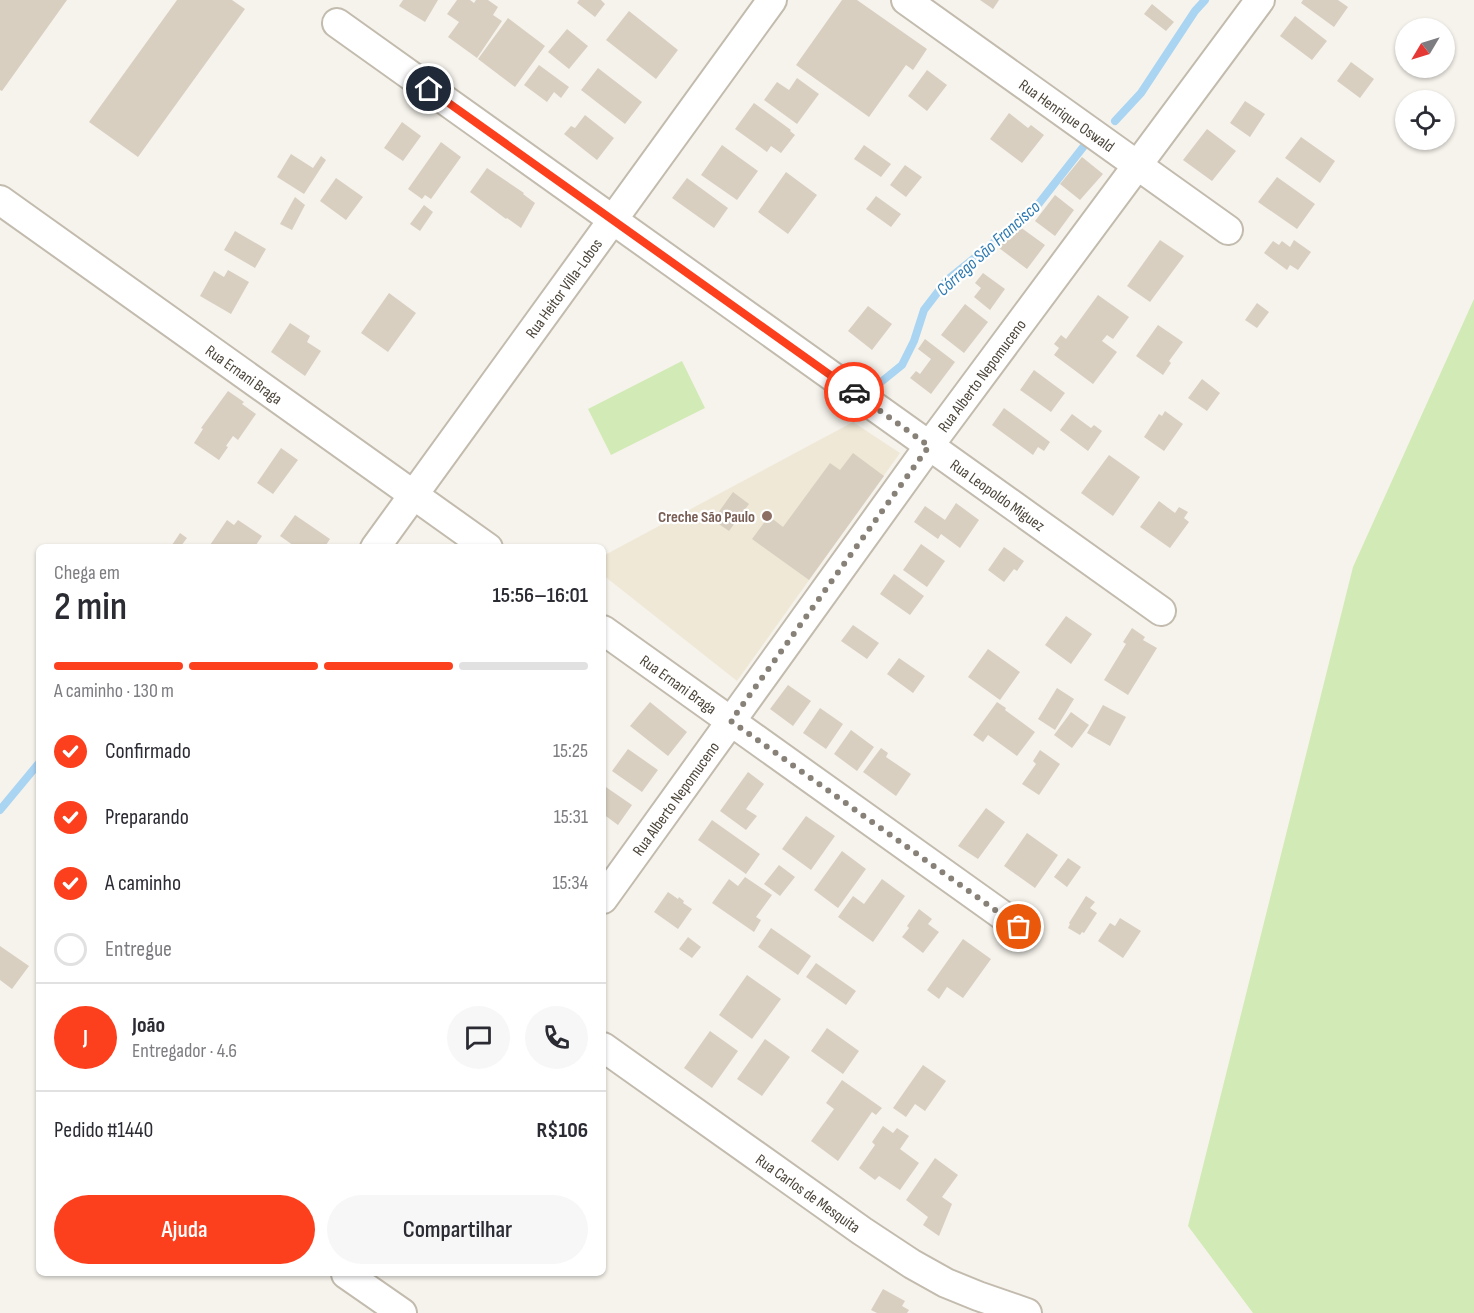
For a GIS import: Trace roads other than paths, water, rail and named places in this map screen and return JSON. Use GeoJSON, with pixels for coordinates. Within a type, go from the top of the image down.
{"type":"FeatureCollection","features":[{"type":"Feature","properties":{"kind":"street","name":"Rua Heitor Villa-Lobos"},"geometry":{"type":"LineString","coordinates":[[378,544],[772,0]]}},
{"type":"Feature","properties":{"kind":"street","name":"Rua Henrique Oswald"},"geometry":{"type":"LineString","coordinates":[[906,0],[1228,230]]}},
{"type":"Feature","properties":{"kind":"street","name":"Rua Alberto Nepomuceno"},"geometry":{"type":"LineString","coordinates":[[606,895],[929,446],[1260,0]]}},
{"type":"Feature","properties":{"kind":"street","name":"Rua Leopoldo Miguez"},"geometry":{"type":"LineString","coordinates":[[337,23],[1161,611]]}},
{"type":"Feature","properties":{"kind":"street","name":"Rua Ernani Braga"},"geometry":{"type":"LineString","coordinates":[[0,200],[482,544]]}},
{"type":"Feature","properties":{"kind":"street","name":"Rua Ernani Braga"},"geometry":{"type":"LineString","coordinates":[[606,632],[1019,927]]}},
{"type":"Feature","properties":{"kind":"street","name":"Rua Carlos de Mesquita"},"geometry":{"type":"LineString","coordinates":[[606,1049],[912,1264],[946,1283],[1028,1313]]}},
{"type":"Feature","properties":{"kind":"street"},"geometry":{"type":"LineString","coordinates":[[349,1276],[402,1313]]}},
{"type":"Feature","properties":{"kind":"waterway","name":"Córrego São Francisco"},"geometry":{"type":"LineString","coordinates":[[1115,121],[1141,93],[1195,11],[1205,0]]}},
{"type":"Feature","properties":{"kind":"waterway","name":"Córrego São Francisco"},"geometry":{"type":"LineString","coordinates":[[881,382],[902,365],[914,341],[924,310],[947,280],[1033,211],[1084,146]]}},
{"type":"Feature","properties":{"kind":"waterway","name":"Córrego São Francisco"},"geometry":{"type":"LineString","coordinates":[[0,810],[36,767]]}},
{"type":"Feature","properties":{"kind":"place","name":"Creche São Paulo"},"geometry":{"type":"Point","coordinates":[767,516]}}]}
